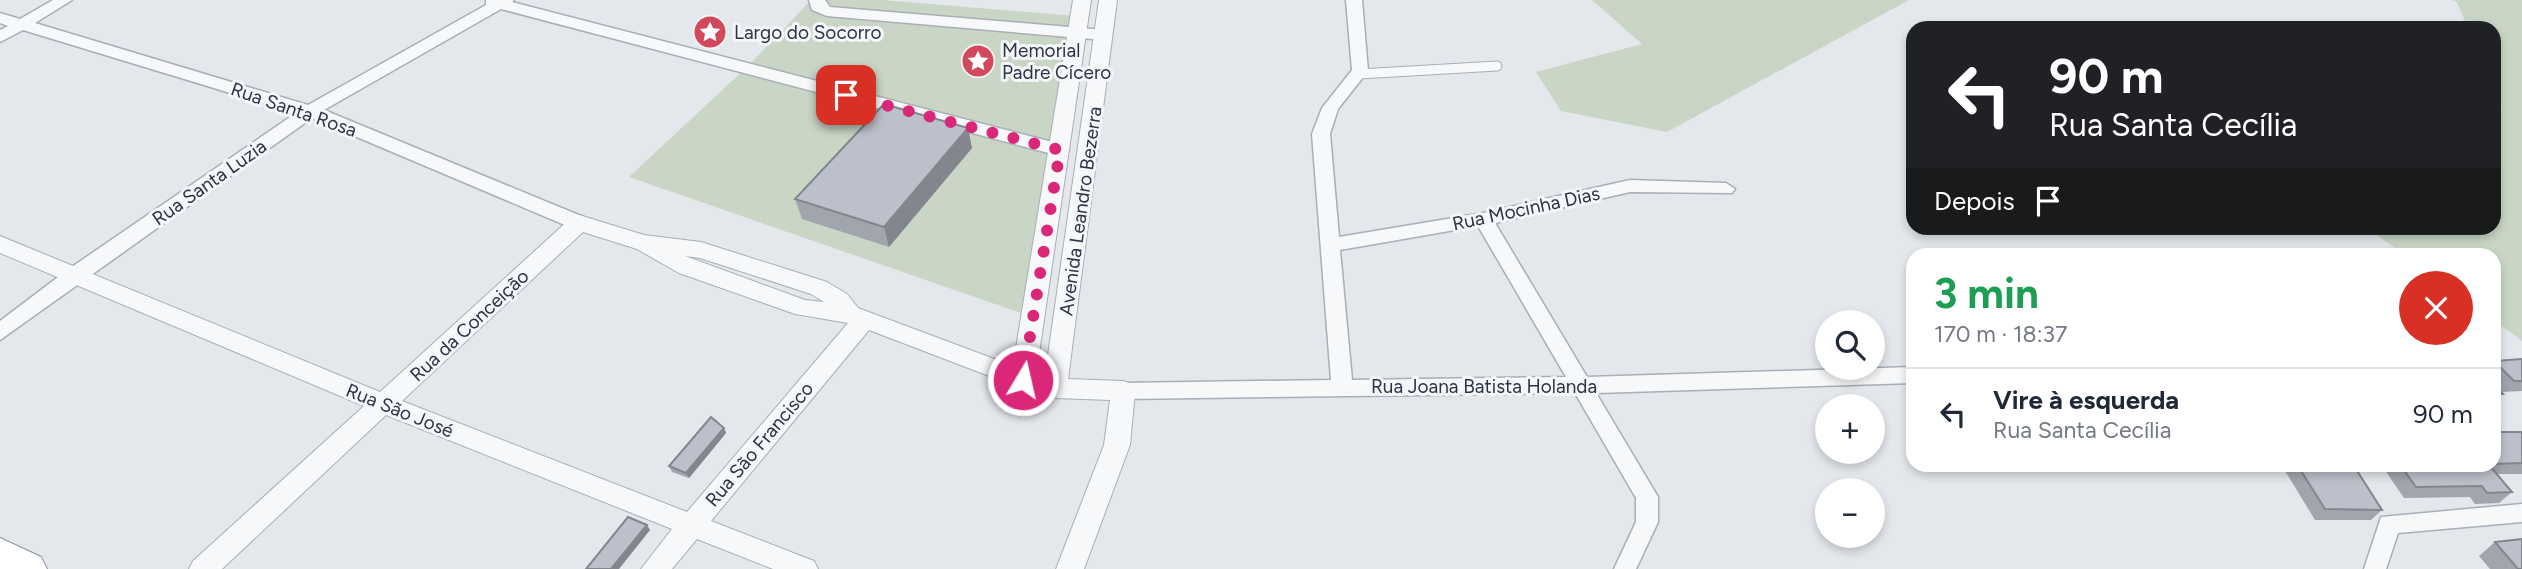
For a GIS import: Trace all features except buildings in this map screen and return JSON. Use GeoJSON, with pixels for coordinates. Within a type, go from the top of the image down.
{"type":"FeatureCollection","features":[{"type":"Feature","properties":{"kind":"highway"},"geometry":{"type":"LineString","coordinates":[[0,554],[28,569]]}},
{"type":"Feature","properties":{"kind":"street"},"geometry":{"type":"LineString","coordinates":[[0,37],[64,0]]}},
{"type":"Feature","properties":{"kind":"street"},"geometry":{"type":"LineString","coordinates":[[817,0],[818,7],[827,11],[1104,35]]}},
{"type":"Feature","properties":{"kind":"street","name":"Avenida Leandro Bezerra"},"geometry":{"type":"LineString","coordinates":[[1023,380],[1082,0]]}},
{"type":"Feature","properties":{"kind":"street","name":"Avenida Leandro Bezerra"},"geometry":{"type":"LineString","coordinates":[[1055,388],[1108,0]]}},
{"type":"Feature","properties":{"kind":"street"},"geometry":{"type":"LineString","coordinates":[[1342,387],[1328,245],[1322,125],[1330,108],[1359,74],[1354,0]]}},
{"type":"Feature","properties":{"kind":"street"},"geometry":{"type":"LineString","coordinates":[[497,2],[1060,150]]}},
{"type":"Feature","properties":{"kind":"street","name":"Rua Santa Luzia"},"geometry":{"type":"LineString","coordinates":[[0,332],[73,276],[310,111],[497,2]]}},
{"type":"Feature","properties":{"kind":"street","name":"Rua Santa Rosa"},"geometry":{"type":"LineString","coordinates":[[0,18],[310,111],[579,223]]}},
{"type":"Feature","properties":{"kind":"street","name":"Rua Mocinha Dias"},"geometry":{"type":"LineString","coordinates":[[1328,245],[1483,219],[1630,186],[1726,189]]}},
{"type":"Feature","properties":{"kind":"street"},"geometry":{"type":"LineString","coordinates":[[1483,219],[1647,497],[1647,522],[1625,569]]}},
{"type":"Feature","properties":{"kind":"street"},"geometry":{"type":"LineString","coordinates":[[579,223],[644,243],[687,267],[803,308],[857,317],[1023,380],[1055,388]]}},
{"type":"Feature","properties":{"kind":"street","name":"Rua da Conceição"},"geometry":{"type":"LineString","coordinates":[[203,569],[579,223]]}},
{"type":"Feature","properties":{"kind":"street","name":"Rua São José"},"geometry":{"type":"LineString","coordinates":[[0,244],[384,404],[804,569]]}},
{"type":"Feature","properties":{"kind":"street","name":"Rua São Francisco"},"geometry":{"type":"LineString","coordinates":[[655,569],[857,317]]}},
{"type":"Feature","properties":{"kind":"street","name":"Rua Joana Batista Holanda"},"geometry":{"type":"LineString","coordinates":[[1055,388],[1123,391],[1582,385],[1906,375]]}},
{"type":"Feature","properties":{"kind":"street"},"geometry":{"type":"LineString","coordinates":[[1070,569],[1112,465],[1121,424],[1123,391]]}},
{"type":"Feature","properties":{"kind":"street"},"geometry":{"type":"LineString","coordinates":[[2375,569],[2385,516],[2522,513]]}},
{"type":"Feature","properties":{"kind":"lane"},"geometry":{"type":"LineString","coordinates":[[1359,74],[1497,66]]}},
{"type":"Feature","properties":{"kind":"green space"},"geometry":{"type":"Polygon","coordinates":[[[811,0],[882,0],[1075,16],[1024,314],[629,177],[750,64],[811,0]]]}},
{"type":"Feature","properties":{"kind":"green space"},"geometry":{"type":"Polygon","coordinates":[[[1592,0],[1909,0],[1667,132],[1561,111],[1536,72],[1642,44],[1592,0]]]}},
{"type":"Feature","properties":{"kind":"green space"},"geometry":{"type":"Polygon","coordinates":[[[2451,0],[2522,0],[2522,341],[2501,325],[2501,248],[2395,248],[2377,235],[2501,235],[2501,21],[2465,21],[2457,2],[2451,0]]]}},
{"type":"Feature","properties":{"kind":"place","name":"Largo do Socorro"},"geometry":{"type":"Point","coordinates":[710,32]}},
{"type":"Feature","properties":{"kind":"place","name":"Memorial Padre Cícero"},"geometry":{"type":"Point","coordinates":[978,61]}},
{"type":"Feature","properties":{"kind":"route"},"geometry":{"type":"LineString","coordinates":[[846,95],[1060,150],[1023,380]]}}]}
